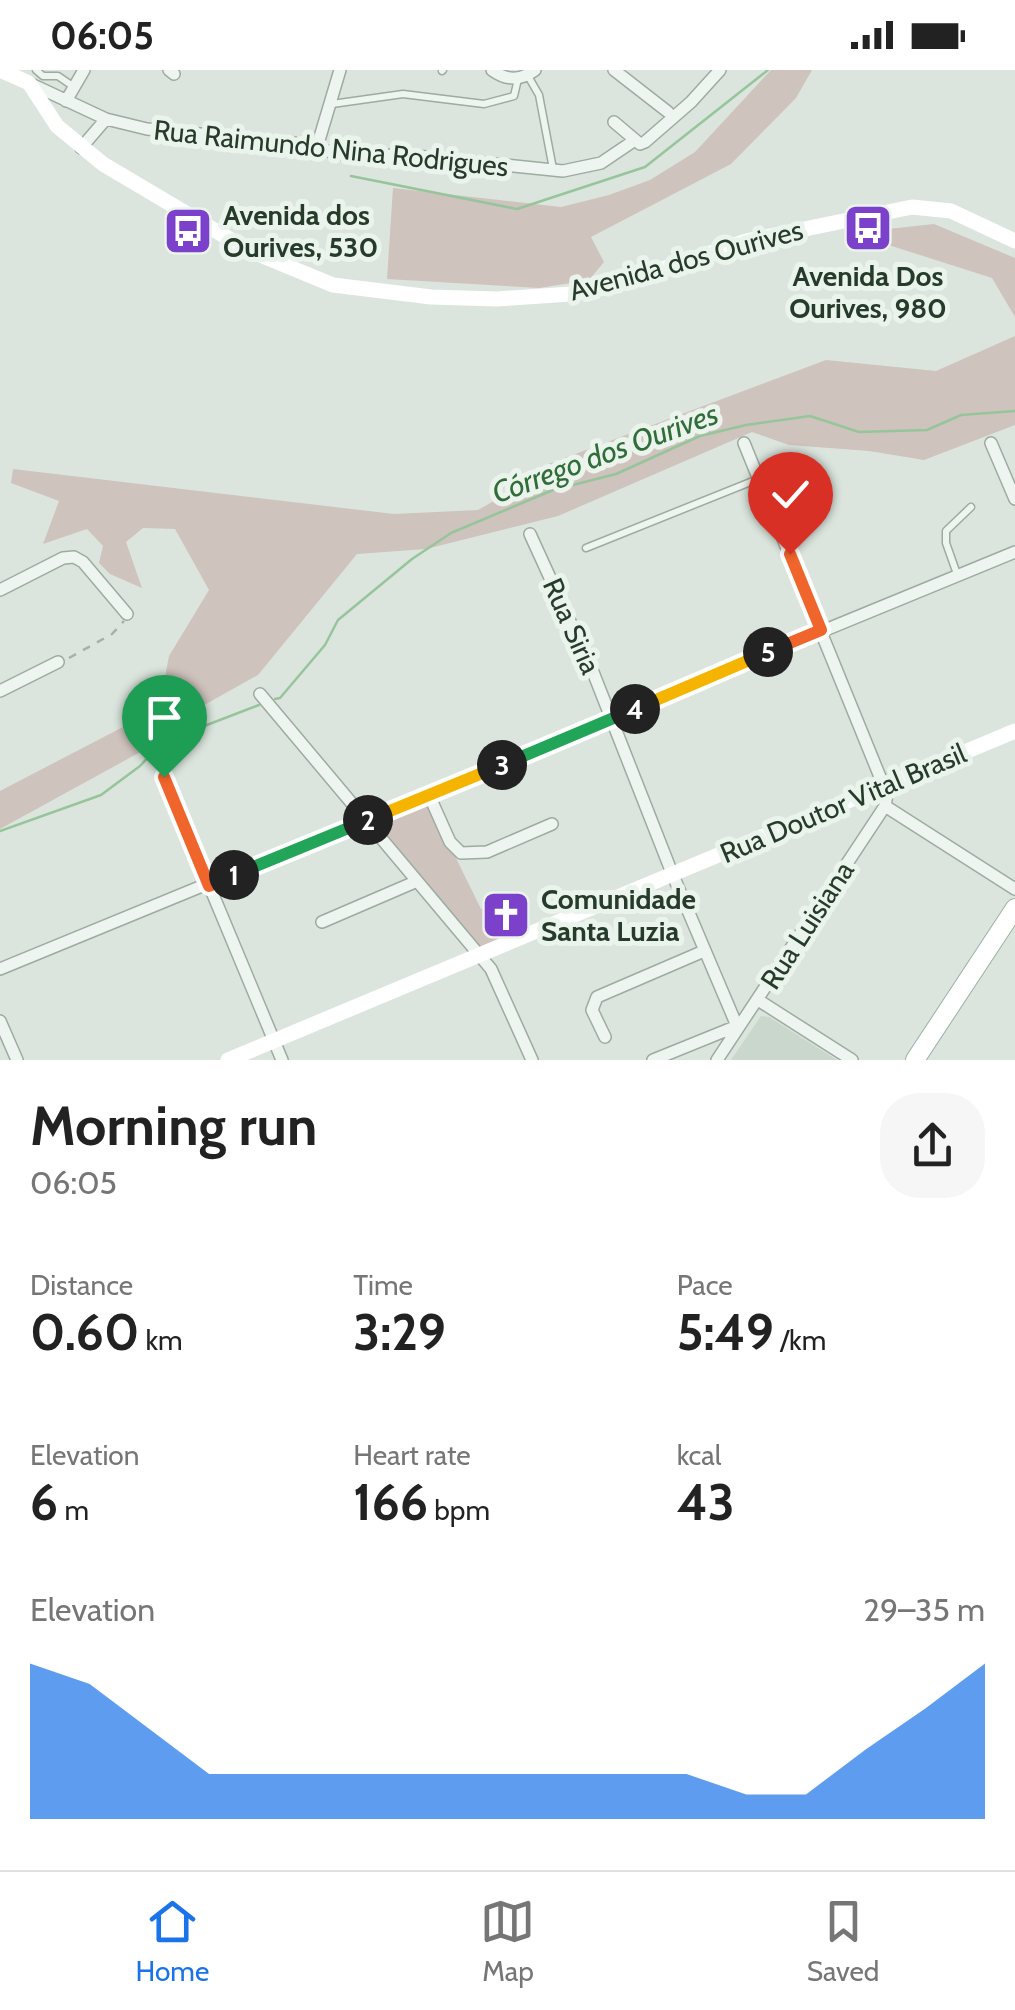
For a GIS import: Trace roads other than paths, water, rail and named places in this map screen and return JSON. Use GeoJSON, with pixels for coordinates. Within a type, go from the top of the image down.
{"type":"FeatureCollection","features":[{"type":"Feature","properties":{"kind":"main road"},"geometry":{"type":"LineString","coordinates":[[0,70],[32,77]]}},
{"type":"Feature","properties":{"kind":"main road","name":"Avenida dos Ourives"},"geometry":{"type":"LineString","coordinates":[[32,77],[57,126],[81,148],[248,250],[334,285],[481,299],[570,294],[608,286],[746,241],[912,207],[952,212],[1015,241]]}},
{"type":"Feature","properties":{"kind":"main road","name":"Rua Doutor Vital Brasil"},"geometry":{"type":"LineString","coordinates":[[228,1060],[1015,731]]}},
{"type":"Feature","properties":{"kind":"main road"},"geometry":{"type":"LineString","coordinates":[[916,1060],[1015,908]]}},
{"type":"Feature","properties":{"kind":"main road"},"geometry":{"type":"LineString","coordinates":[[928,1060],[1015,928]]}},
{"type":"Feature","properties":{"kind":"street"},"geometry":{"type":"LineString","coordinates":[[66,101],[84,70]]}},
{"type":"Feature","properties":{"kind":"street"},"geometry":{"type":"LineString","coordinates":[[318,147],[340,70]]}},
{"type":"Feature","properties":{"kind":"street"},"geometry":{"type":"LineString","coordinates":[[492,70],[511,79],[527,75]]}},
{"type":"Feature","properties":{"kind":"street"},"geometry":{"type":"LineString","coordinates":[[614,70],[668,112]]}},
{"type":"Feature","properties":{"kind":"street","name":"Rua Raimundo Nina Rodrigues"},"geometry":{"type":"LineString","coordinates":[[32,77],[66,101],[106,118],[178,133],[318,147],[340,154],[416,156],[553,170],[600,163],[635,140],[640,144],[655,135],[720,70]]}},
{"type":"Feature","properties":{"kind":"street"},"geometry":{"type":"LineString","coordinates":[[81,148],[106,118]]}},
{"type":"Feature","properties":{"kind":"street"},"geometry":{"type":"LineString","coordinates":[[614,122],[635,140]]}},
{"type":"Feature","properties":{"kind":"street"},"geometry":{"type":"LineString","coordinates":[[744,442],[886,786],[885,806],[1015,889]]}},
{"type":"Feature","properties":{"kind":"street"},"geometry":{"type":"LineString","coordinates":[[991,442],[1015,499]]}},
{"type":"Feature","properties":{"kind":"street","name":"Rua Siria"},"geometry":{"type":"LineString","coordinates":[[530,534],[612,720],[738,1026]]}},
{"type":"Feature","properties":{"kind":"street"},"geometry":{"type":"LineString","coordinates":[[0,969],[1015,552]]}},
{"type":"Feature","properties":{"kind":"street"},"geometry":{"type":"LineString","coordinates":[[0,590],[63,558],[74,557],[83,562],[127,614]]}},
{"type":"Feature","properties":{"kind":"street"},"geometry":{"type":"LineString","coordinates":[[0,691],[58,662]]}},
{"type":"Feature","properties":{"kind":"street"},"geometry":{"type":"LineString","coordinates":[[260,694],[415,882],[480,954],[501,988],[532,1060]]}},
{"type":"Feature","properties":{"kind":"street"},"geometry":{"type":"LineString","coordinates":[[164,777],[282,1060]]}},
{"type":"Feature","properties":{"kind":"street"},"geometry":{"type":"LineString","coordinates":[[429,795],[450,842],[455,849],[468,854],[487,852],[552,824]]}},
{"type":"Feature","properties":{"kind":"street","name":"Rua Luisiana"},"geometry":{"type":"LineString","coordinates":[[720,1057],[885,806]]}},
{"type":"Feature","properties":{"kind":"street"},"geometry":{"type":"LineString","coordinates":[[322,922],[415,882]]}},
{"type":"Feature","properties":{"kind":"street"},"geometry":{"type":"LineString","coordinates":[[605,1038],[592,1010],[597,996],[704,950]]}},
{"type":"Feature","properties":{"kind":"street"},"geometry":{"type":"LineString","coordinates":[[758,1000],[852,1060]]}},
{"type":"Feature","properties":{"kind":"street"},"geometry":{"type":"LineString","coordinates":[[0,1020],[17,1060]]}},
{"type":"Feature","properties":{"kind":"street"},"geometry":{"type":"LineString","coordinates":[[653,1060],[738,1026]]}},
{"type":"Feature","properties":{"kind":"street"},"geometry":{"type":"LineString","coordinates":[[702,1040],[714,1044],[720,1057]]}},
{"type":"Feature","properties":{"kind":"lane"},"geometry":{"type":"LineString","coordinates":[[331,104],[403,94],[484,104],[514,96],[527,75],[539,95],[553,170]]}},
{"type":"Feature","properties":{"kind":"lane"},"geometry":{"type":"LineString","coordinates":[[32,77],[58,76],[74,87]]}},
{"type":"Feature","properties":{"kind":"lane"},"geometry":{"type":"LineString","coordinates":[[586,548],[758,478]]}},
{"type":"Feature","properties":{"kind":"lane"},"geometry":{"type":"LineString","coordinates":[[958,576],[946,543],[946,531],[971,507]]}},
{"type":"Feature","properties":{"kind":"waterway"},"geometry":{"type":"LineString","coordinates":[[351,176],[517,209],[645,167],[768,70]]}},
{"type":"Feature","properties":{"kind":"waterway","name":"Córrego dos Ourives"},"geometry":{"type":"LineString","coordinates":[[275,699],[325,645],[338,620],[412,559],[451,533],[553,490],[616,474],[700,436],[746,425],[810,416],[859,432],[927,430],[961,415],[1015,411]]}},
{"type":"Feature","properties":{"kind":"waterway","name":"Córrego dos Ourives"},"geometry":{"type":"LineString","coordinates":[[0,831],[101,795],[152,753],[186,733],[259,705]]}},
{"type":"Feature","properties":{"kind":"place","name":"Avenida Dos Ourives, 980"},"geometry":{"type":"Point","coordinates":[868,228]}},
{"type":"Feature","properties":{"kind":"place","name":"Avenida dos Ourives, 530"},"geometry":{"type":"Point","coordinates":[188,231]}},
{"type":"Feature","properties":{"kind":"place","name":"Comunidade Santa Luzia"},"geometry":{"type":"Point","coordinates":[506,915]}}]}
